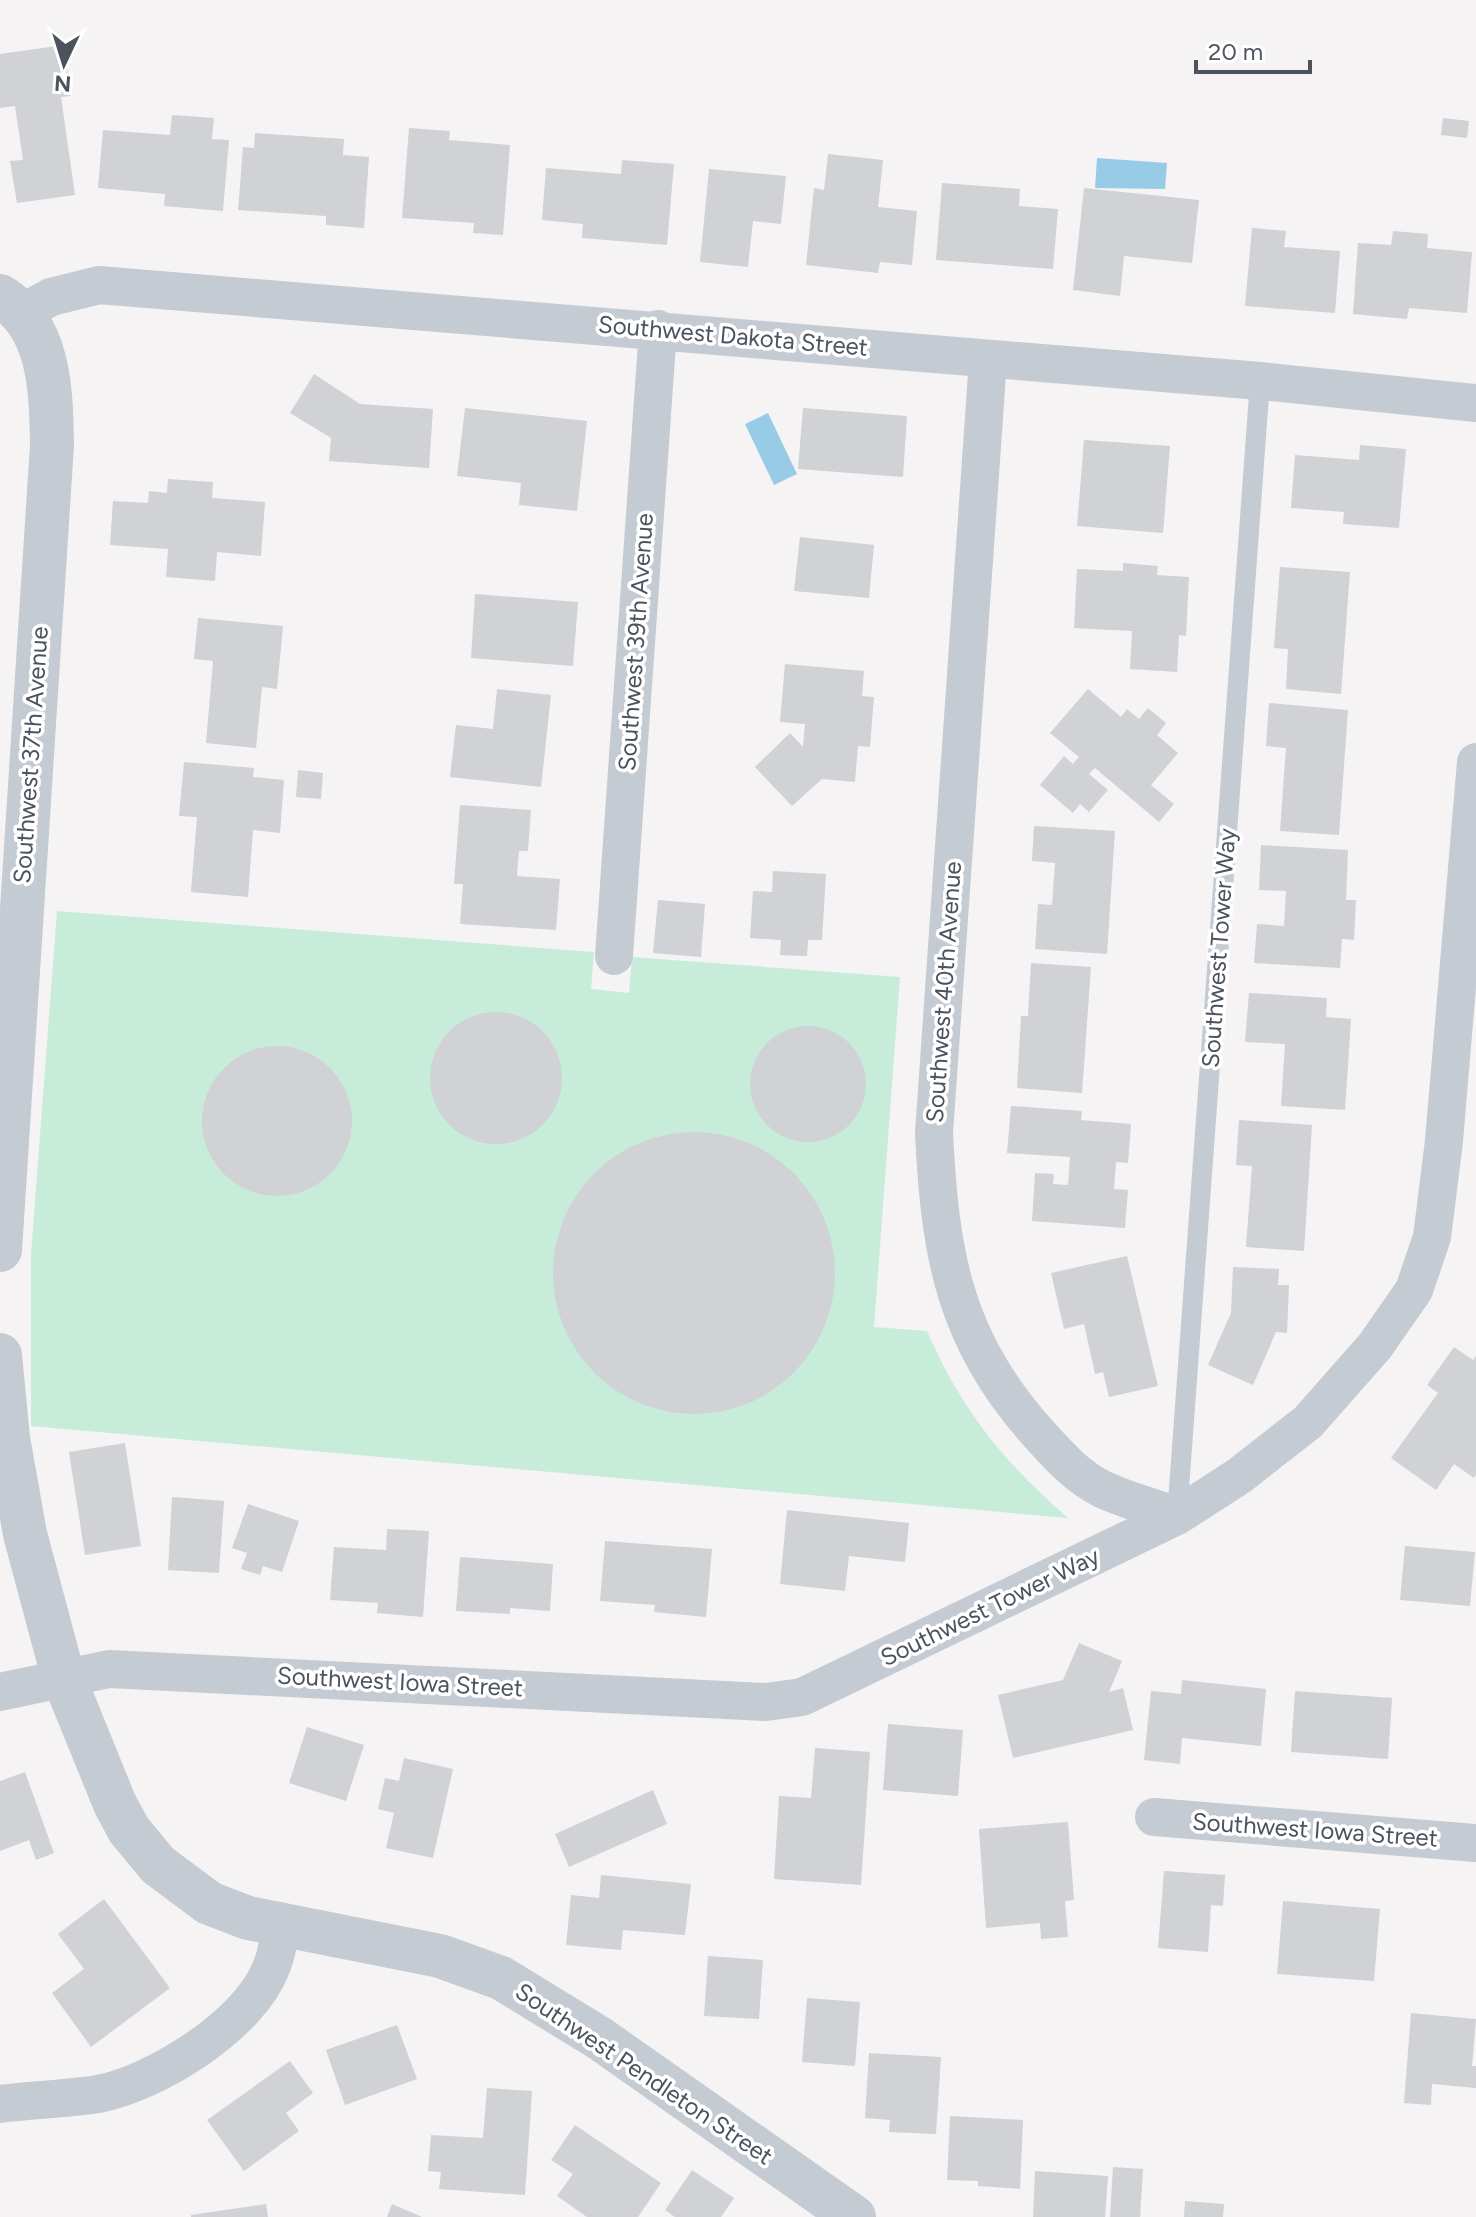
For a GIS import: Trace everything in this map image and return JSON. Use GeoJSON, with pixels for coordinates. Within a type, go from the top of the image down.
{"type":"FeatureCollection","features":[{"type":"Feature","properties":{"kind":"street","name":"Southwest Dakota Street"},"geometry":{"type":"LineString","coordinates":[[11,305],[99,285],[658,329],[988,360],[1260,381],[1476,403]]}},
{"type":"Feature","properties":{"kind":"street","name":"Southwest 37th Avenue"},"geometry":{"type":"LineString","coordinates":[[0,1250],[52,445],[51,400],[43,350],[11,305]]}},
{"type":"Feature","properties":{"kind":"street","name":"Southwest 39th Avenue"},"geometry":{"type":"LineString","coordinates":[[614,956],[658,329]]}},
{"type":"Feature","properties":{"kind":"street","name":"Southwest 40th Avenue"},"geometry":{"type":"LineString","coordinates":[[988,360],[934,1133],[937,1197],[952,1288],[985,1363],[1013,1406],[1069,1467],[1091,1482],[1177,1516]]}},
{"type":"Feature","properties":{"kind":"street","name":"Southwest Tower Way"},"geometry":{"type":"LineString","coordinates":[[802,1697],[1177,1516],[1239,1476],[1308,1422],[1375,1346],[1414,1290],[1432,1237],[1444,1141],[1476,762]]}},
{"type":"Feature","properties":{"kind":"street"},"geometry":{"type":"LineString","coordinates":[[0,1355],[8,1438],[25,1534],[63,1676],[115,1804],[152,1857],[209,1903],[282,1926],[271,1969],[246,2005],[209,2041],[173,2064],[129,2085],[98,2094],[0,2104]]}},
{"type":"Feature","properties":{"kind":"street","name":"Southwest Iowa Street"},"geometry":{"type":"LineString","coordinates":[[0,1692],[63,1676],[109,1669],[766,1702],[802,1697]]}},
{"type":"Feature","properties":{"kind":"street","name":"Southwest Iowa Street"},"geometry":{"type":"LineString","coordinates":[[1154,1817],[1476,1843]]}},
{"type":"Feature","properties":{"kind":"street","name":"Southwest Pendleton Street"},"geometry":{"type":"LineString","coordinates":[[282,1926],[440,1956],[501,1978],[599,2038],[854,2217]]}},
{"type":"Feature","properties":{"kind":"lane","name":"Southwest Tower Way"},"geometry":{"type":"LineString","coordinates":[[1177,1516],[1260,381]]}},
{"type":"Feature","properties":{"kind":"green space"},"geometry":{"type":"Polygon","coordinates":[[[57,911],[594,952],[591,989],[629,993],[632,957],[900,977],[874,1327],[927,1331],[955,1386],[986,1433],[1023,1476],[1068,1518],[31,1426],[31,1254],[57,911]]]}},
{"type":"Feature","properties":{"kind":"water"},"geometry":{"type":"Polygon","coordinates":[[[1097,158],[1167,163],[1165,189],[1095,188],[1097,158]]]}},
{"type":"Feature","properties":{"kind":"water"},"geometry":{"type":"Polygon","coordinates":[[[768,413],[797,474],[774,485],[745,424],[768,413]]]}},
{"type":"Feature","properties":{"kind":"building"},"geometry":{"type":"Polygon","coordinates":[[[64,45],[71,96],[61,97],[75,195],[17,203],[10,161],[23,160],[15,106],[0,108],[0,54],[64,45]]]}},
{"type":"Feature","properties":{"kind":"building"},"geometry":{"type":"Polygon","coordinates":[[[172,115],[214,118],[212,139],[229,140],[223,211],[164,206],[165,194],[98,188],[103,130],[170,135],[172,115]]]}},
{"type":"Feature","properties":{"kind":"building"},"geometry":{"type":"Polygon","coordinates":[[[1443,118],[1469,121],[1467,138],[1441,135],[1443,118]]]}},
{"type":"Feature","properties":{"kind":"building"},"geometry":{"type":"Polygon","coordinates":[[[409,128],[450,131],[449,140],[510,145],[503,235],[473,233],[474,223],[402,218],[409,128]]]}},
{"type":"Feature","properties":{"kind":"building"},"geometry":{"type":"Polygon","coordinates":[[[255,133],[344,139],[343,155],[369,157],[364,228],[326,225],[326,216],[238,210],[243,147],[254,148],[255,133]]]}},
{"type":"Feature","properties":{"kind":"building"},"geometry":{"type":"Polygon","coordinates":[[[828,154],[883,160],[878,207],[917,211],[912,265],[880,262],[878,273],[806,265],[814,188],[824,190],[828,154]]]}},
{"type":"Feature","properties":{"kind":"building"},"geometry":{"type":"Polygon","coordinates":[[[622,160],[674,164],[667,245],[582,238],[583,224],[542,220],[546,168],[621,174],[622,160]]]}},
{"type":"Feature","properties":{"kind":"building"},"geometry":{"type":"Polygon","coordinates":[[[709,169],[786,176],[781,224],[753,221],[748,267],[700,262],[709,169]]]}},
{"type":"Feature","properties":{"kind":"building"},"geometry":{"type":"Polygon","coordinates":[[[942,183],[1020,189],[1019,206],[1058,209],[1053,269],[936,260],[942,183]]]}},
{"type":"Feature","properties":{"kind":"building"},"geometry":{"type":"Polygon","coordinates":[[[1084,188],[1199,200],[1192,263],[1124,256],[1120,296],[1073,290],[1084,188]]]}},
{"type":"Feature","properties":{"kind":"building"},"geometry":{"type":"Polygon","coordinates":[[[1252,228],[1286,231],[1284,247],[1340,251],[1335,313],[1245,306],[1252,228]]]}},
{"type":"Feature","properties":{"kind":"building"},"geometry":{"type":"Polygon","coordinates":[[[1393,231],[1428,234],[1427,248],[1472,252],[1467,313],[1409,308],[1407,319],[1353,314],[1358,243],[1391,245],[1393,231]]]}},
{"type":"Feature","properties":{"kind":"building"},"geometry":{"type":"Polygon","coordinates":[[[314,374],[360,404],[433,409],[429,468],[329,461],[331,438],[290,413],[314,374]]]}},
{"type":"Feature","properties":{"kind":"building"},"geometry":{"type":"Polygon","coordinates":[[[465,408],[587,421],[577,511],[519,505],[521,483],[457,476],[465,408]]]}},
{"type":"Feature","properties":{"kind":"building"},"geometry":{"type":"Polygon","coordinates":[[[803,408],[907,416],[903,477],[798,469],[803,408]]]}},
{"type":"Feature","properties":{"kind":"building"},"geometry":{"type":"Polygon","coordinates":[[[1084,440],[1170,446],[1163,533],[1077,526],[1084,440]]]}},
{"type":"Feature","properties":{"kind":"building"},"geometry":{"type":"Polygon","coordinates":[[[1360,445],[1406,449],[1399,528],[1343,524],[1344,512],[1291,508],[1295,455],[1359,460],[1360,445]]]}},
{"type":"Feature","properties":{"kind":"building"},"geometry":{"type":"Polygon","coordinates":[[[168,479],[213,482],[212,498],[265,502],[261,556],[217,552],[215,581],[166,577],[168,549],[110,545],[113,501],[148,503],[149,491],[167,493],[168,479]]]}},
{"type":"Feature","properties":{"kind":"building"},"geometry":{"type":"Polygon","coordinates":[[[800,537],[874,545],[869,598],[794,591],[800,537]]]}},
{"type":"Feature","properties":{"kind":"building"},"geometry":{"type":"Polygon","coordinates":[[[1123,563],[1158,566],[1157,575],[1189,577],[1186,636],[1179,635],[1177,672],[1130,669],[1132,631],[1074,628],[1077,569],[1123,571],[1123,563]]]}},
{"type":"Feature","properties":{"kind":"building"},"geometry":{"type":"Polygon","coordinates":[[[1280,567],[1350,572],[1341,694],[1286,689],[1288,649],[1274,648],[1280,567]]]}},
{"type":"Feature","properties":{"kind":"building"},"geometry":{"type":"Polygon","coordinates":[[[475,594],[578,602],[573,666],[471,658],[475,594]]]}},
{"type":"Feature","properties":{"kind":"building"},"geometry":{"type":"Polygon","coordinates":[[[198,618],[283,626],[277,689],[262,687],[256,748],[206,743],[213,661],[194,659],[198,618]]]}},
{"type":"Feature","properties":{"kind":"building"},"geometry":{"type":"Polygon","coordinates":[[[785,664],[864,671],[862,696],[874,697],[870,747],[858,746],[855,782],[822,779],[792,806],[755,767],[790,733],[803,747],[805,724],[780,722],[785,664]]]}},
{"type":"Feature","properties":{"kind":"building"},"geometry":{"type":"Polygon","coordinates":[[[497,689],[551,695],[541,787],[450,777],[456,725],[493,729],[497,689]]]}},
{"type":"Feature","properties":{"kind":"building"},"geometry":{"type":"Polygon","coordinates":[[[1088,689],[1121,717],[1127,709],[1139,719],[1148,708],[1166,723],[1157,735],[1178,753],[1151,785],[1174,804],[1159,822],[1095,768],[1089,774],[1108,790],[1089,812],[1080,804],[1073,813],[1040,785],[1064,756],[1073,764],[1079,757],[1050,733],[1088,689]]]}},
{"type":"Feature","properties":{"kind":"building"},"geometry":{"type":"Polygon","coordinates":[[[1269,703],[1348,710],[1339,835],[1280,831],[1286,748],[1266,746],[1269,703]]]}},
{"type":"Feature","properties":{"kind":"building"},"geometry":{"type":"Polygon","coordinates":[[[184,762],[254,768],[253,777],[284,780],[280,833],[253,830],[248,897],[191,892],[197,817],[179,816],[184,762]]]}},
{"type":"Feature","properties":{"kind":"building"},"geometry":{"type":"Polygon","coordinates":[[[298,770],[323,773],[321,799],[296,797],[298,770]]]}},
{"type":"Feature","properties":{"kind":"building"},"geometry":{"type":"Polygon","coordinates":[[[460,805],[531,810],[528,851],[519,851],[517,876],[560,879],[556,930],[460,924],[463,884],[454,884],[460,805]]]}},
{"type":"Feature","properties":{"kind":"building"},"geometry":{"type":"Polygon","coordinates":[[[1034,826],[1115,831],[1107,954],[1035,949],[1038,904],[1052,905],[1055,863],[1032,861],[1034,826]]]}},
{"type":"Feature","properties":{"kind":"building"},"geometry":{"type":"Polygon","coordinates":[[[1261,845],[1348,850],[1346,900],[1356,900],[1354,940],[1342,939],[1340,968],[1254,963],[1257,924],[1284,926],[1286,891],[1259,890],[1261,845]]]}},
{"type":"Feature","properties":{"kind":"building"},"geometry":{"type":"Polygon","coordinates":[[[773,871],[826,874],[822,940],[808,940],[807,956],[780,955],[781,940],[750,938],[753,891],[772,892],[773,871]]]}},
{"type":"Feature","properties":{"kind":"building"},"geometry":{"type":"Polygon","coordinates":[[[658,900],[705,904],[701,957],[653,953],[658,900]]]}},
{"type":"Feature","properties":{"kind":"building"},"geometry":{"type":"Polygon","coordinates":[[[1031,963],[1091,967],[1082,1093],[1017,1088],[1021,1016],[1028,1016],[1031,963]]]}},
{"type":"Feature","properties":{"kind":"building"},"geometry":{"type":"Polygon","coordinates":[[[1249,993],[1327,998],[1326,1017],[1351,1019],[1345,1110],[1281,1106],[1285,1044],[1245,1042],[1249,993]]]}},
{"type":"Feature","properties":{"kind":"building"},"geometry":{"type":"Polygon","coordinates":[[[496,1012],[521,1017],[543,1031],[557,1053],[562,1078],[557,1103],[543,1125],[521,1139],[496,1144],[471,1139],[449,1125],[435,1103],[430,1078],[435,1053],[449,1031],[471,1017],[496,1012]]]}},
{"type":"Feature","properties":{"kind":"building"},"geometry":{"type":"Polygon","coordinates":[[[808,1026],[830,1031],[849,1043],[861,1062],[866,1084],[861,1106],[849,1125],[830,1137],[808,1142],[786,1137],[767,1125],[755,1106],[750,1084],[755,1062],[767,1043],[786,1031],[808,1026]]]}},
{"type":"Feature","properties":{"kind":"building"},"geometry":{"type":"Polygon","coordinates":[[[277,1046],[306,1052],[330,1068],[346,1092],[352,1121],[346,1150],[330,1174],[306,1190],[277,1196],[248,1190],[224,1174],[208,1150],[202,1121],[208,1092],[224,1068],[248,1052],[277,1046]]]}},
{"type":"Feature","properties":{"kind":"building"},"geometry":{"type":"Polygon","coordinates":[[[1011,1106],[1082,1111],[1081,1120],[1131,1124],[1128,1163],[1116,1162],[1114,1189],[1128,1190],[1125,1228],[1032,1221],[1035,1173],[1054,1174],[1053,1184],[1068,1185],[1070,1157],[1007,1153],[1011,1106]]]}},
{"type":"Feature","properties":{"kind":"building"},"geometry":{"type":"Polygon","coordinates":[[[1239,1120],[1312,1125],[1304,1251],[1246,1247],[1252,1166],[1236,1165],[1239,1120]]]}},
{"type":"Feature","properties":{"kind":"building"},"geometry":{"type":"Polygon","coordinates":[[[694,1132],[721,1135],[748,1143],[794,1173],[824,1219],[832,1246],[835,1273],[832,1300],[824,1327],[794,1373],[748,1403],[721,1411],[694,1414],[667,1411],[640,1403],[594,1373],[564,1327],[556,1300],[553,1273],[556,1246],[564,1219],[594,1173],[640,1143],[667,1135],[694,1132]]]}},
{"type":"Feature","properties":{"kind":"building"},"geometry":{"type":"Polygon","coordinates":[[[1127,1256],[1158,1386],[1109,1397],[1103,1372],[1095,1374],[1084,1324],[1064,1329],[1051,1273],[1127,1256]]]}},
{"type":"Feature","properties":{"kind":"building"},"geometry":{"type":"Polygon","coordinates":[[[1233,1267],[1279,1269],[1278,1285],[1289,1285],[1287,1333],[1276,1332],[1253,1385],[1208,1365],[1231,1313],[1233,1267]]]}},
{"type":"Feature","properties":{"kind":"building"},"geometry":{"type":"Polygon","coordinates":[[[1454,1347],[1473,1360],[1476,1356],[1476,1475],[1474,1478],[1454,1464],[1436,1490],[1391,1458],[1438,1393],[1427,1385],[1454,1347]]]}},
{"type":"Feature","properties":{"kind":"building"},"geometry":{"type":"Polygon","coordinates":[[[125,1443],[141,1546],[85,1555],[69,1452],[125,1443]]]}},
{"type":"Feature","properties":{"kind":"building"},"geometry":{"type":"Polygon","coordinates":[[[172,1497],[224,1501],[219,1573],[168,1570],[172,1497]]]}},
{"type":"Feature","properties":{"kind":"building"},"geometry":{"type":"Polygon","coordinates":[[[248,1504],[299,1521],[282,1572],[263,1566],[260,1575],[241,1569],[247,1553],[232,1548],[248,1504]]]}},
{"type":"Feature","properties":{"kind":"building"},"geometry":{"type":"Polygon","coordinates":[[[787,1510],[909,1523],[905,1562],[849,1556],[845,1591],[780,1584],[787,1510]]]}},
{"type":"Feature","properties":{"kind":"building"},"geometry":{"type":"Polygon","coordinates":[[[387,1529],[429,1531],[423,1617],[377,1613],[378,1603],[330,1600],[334,1547],[386,1550],[387,1529]]]}},
{"type":"Feature","properties":{"kind":"building"},"geometry":{"type":"Polygon","coordinates":[[[605,1541],[712,1549],[706,1617],[654,1612],[655,1605],[600,1601],[605,1541]]]}},
{"type":"Feature","properties":{"kind":"building"},"geometry":{"type":"Polygon","coordinates":[[[1405,1546],[1475,1552],[1470,1606],[1400,1600],[1405,1546]]]}},
{"type":"Feature","properties":{"kind":"building"},"geometry":{"type":"Polygon","coordinates":[[[460,1557],[553,1564],[550,1611],[510,1608],[510,1614],[456,1611],[460,1557]]]}},
{"type":"Feature","properties":{"kind":"building"},"geometry":{"type":"Polygon","coordinates":[[[1079,1643],[1122,1661],[1109,1692],[1123,1688],[1133,1730],[1013,1758],[998,1695],[1063,1680],[1079,1643]]]}},
{"type":"Feature","properties":{"kind":"building"},"geometry":{"type":"Polygon","coordinates":[[[1182,1680],[1266,1689],[1261,1746],[1182,1738],[1180,1764],[1144,1760],[1151,1691],[1181,1694],[1182,1680]]]}},
{"type":"Feature","properties":{"kind":"building"},"geometry":{"type":"Polygon","coordinates":[[[1295,1691],[1392,1698],[1388,1759],[1291,1752],[1295,1691]]]}},
{"type":"Feature","properties":{"kind":"building"},"geometry":{"type":"Polygon","coordinates":[[[888,1724],[963,1730],[958,1796],[883,1790],[888,1724]]]}},
{"type":"Feature","properties":{"kind":"building"},"geometry":{"type":"Polygon","coordinates":[[[307,1727],[364,1745],[346,1801],[289,1783],[307,1727]]]}},
{"type":"Feature","properties":{"kind":"building"},"geometry":{"type":"Polygon","coordinates":[[[815,1748],[870,1752],[861,1885],[774,1879],[779,1796],[811,1798],[815,1748]]]}},
{"type":"Feature","properties":{"kind":"building"},"geometry":{"type":"Polygon","coordinates":[[[404,1758],[453,1769],[433,1858],[386,1848],[394,1813],[378,1809],[385,1778],[399,1781],[404,1758]]]}},
{"type":"Feature","properties":{"kind":"building"},"geometry":{"type":"Polygon","coordinates":[[[25,1772],[54,1853],[36,1860],[29,1840],[0,1851],[0,1781],[25,1772]]]}},
{"type":"Feature","properties":{"kind":"building"},"geometry":{"type":"Polygon","coordinates":[[[653,1790],[667,1824],[569,1867],[555,1834],[653,1790]]]}},
{"type":"Feature","properties":{"kind":"building"},"geometry":{"type":"Polygon","coordinates":[[[1068,1822],[1074,1900],[1065,1901],[1068,1937],[1041,1939],[1040,1923],[986,1928],[979,1829],[1068,1822]]]}},
{"type":"Feature","properties":{"kind":"building"},"geometry":{"type":"Polygon","coordinates":[[[1164,1871],[1225,1875],[1223,1906],[1211,1905],[1208,1952],[1158,1948],[1164,1871]]]}},
{"type":"Feature","properties":{"kind":"building"},"geometry":{"type":"Polygon","coordinates":[[[601,1875],[691,1884],[685,1935],[623,1930],[621,1950],[566,1945],[571,1895],[599,1898],[601,1875]]]}},
{"type":"Feature","properties":{"kind":"building"},"geometry":{"type":"Polygon","coordinates":[[[104,1899],[170,1988],[91,2047],[52,1993],[84,1969],[58,1934],[104,1899]]]}},
{"type":"Feature","properties":{"kind":"building"},"geometry":{"type":"Polygon","coordinates":[[[1283,1901],[1380,1909],[1374,1981],[1277,1974],[1283,1901]]]}},
{"type":"Feature","properties":{"kind":"building"},"geometry":{"type":"Polygon","coordinates":[[[708,1956],[763,1960],[759,2019],[704,2016],[708,1956]]]}},
{"type":"Feature","properties":{"kind":"building"},"geometry":{"type":"Polygon","coordinates":[[[807,1998],[860,2002],[855,2066],[802,2062],[807,1998]]]}},
{"type":"Feature","properties":{"kind":"building"},"geometry":{"type":"Polygon","coordinates":[[[1411,2013],[1476,2019],[1472,2066],[1476,2066],[1476,2088],[1432,2084],[1431,2105],[1404,2103],[1411,2013]]]}},
{"type":"Feature","properties":{"kind":"building"},"geometry":{"type":"Polygon","coordinates":[[[397,2025],[417,2079],[345,2105],[326,2050],[397,2025]]]}},
{"type":"Feature","properties":{"kind":"building"},"geometry":{"type":"Polygon","coordinates":[[[869,2053],[941,2057],[936,2134],[889,2132],[890,2120],[865,2118],[869,2053]]]}},
{"type":"Feature","properties":{"kind":"building"},"geometry":{"type":"Polygon","coordinates":[[[290,2061],[313,2093],[286,2113],[299,2131],[244,2171],[207,2120],[290,2061]]]}},
{"type":"Feature","properties":{"kind":"building"},"geometry":{"type":"Polygon","coordinates":[[[487,2088],[532,2091],[525,2195],[439,2189],[441,2172],[428,2171],[431,2135],[483,2138],[487,2088]]]}},
{"type":"Feature","properties":{"kind":"building"},"geometry":{"type":"Polygon","coordinates":[[[950,2116],[1023,2120],[1020,2189],[978,2186],[978,2181],[947,2180],[950,2116]]]}},
{"type":"Feature","properties":{"kind":"building"},"geometry":{"type":"Polygon","coordinates":[[[575,2125],[661,2183],[638,2217],[587,2217],[557,2196],[573,2174],[551,2160],[575,2125]]]}},
{"type":"Feature","properties":{"kind":"building"},"geometry":{"type":"Polygon","coordinates":[[[1113,2167],[1143,2169],[1140,2217],[1110,2217],[1113,2167]]]}},
{"type":"Feature","properties":{"kind":"building"},"geometry":{"type":"Polygon","coordinates":[[[692,2170],[734,2198],[721,2217],[675,2217],[665,2210],[692,2170]]]}},
{"type":"Feature","properties":{"kind":"building"},"geometry":{"type":"Polygon","coordinates":[[[1035,2171],[1108,2176],[1105,2217],[1033,2217],[1035,2171]]]}},
{"type":"Feature","properties":{"kind":"building"},"geometry":{"type":"Polygon","coordinates":[[[1185,2201],[1224,2204],[1223,2217],[1184,2217],[1185,2201]]]}},
{"type":"Feature","properties":{"kind":"building"},"geometry":{"type":"Polygon","coordinates":[[[266,2204],[268,2217],[191,2217],[191,2215],[266,2204]]]}},
{"type":"Feature","properties":{"kind":"building"},"geometry":{"type":"Polygon","coordinates":[[[392,2204],[422,2217],[387,2217],[392,2204]]]}}]}
